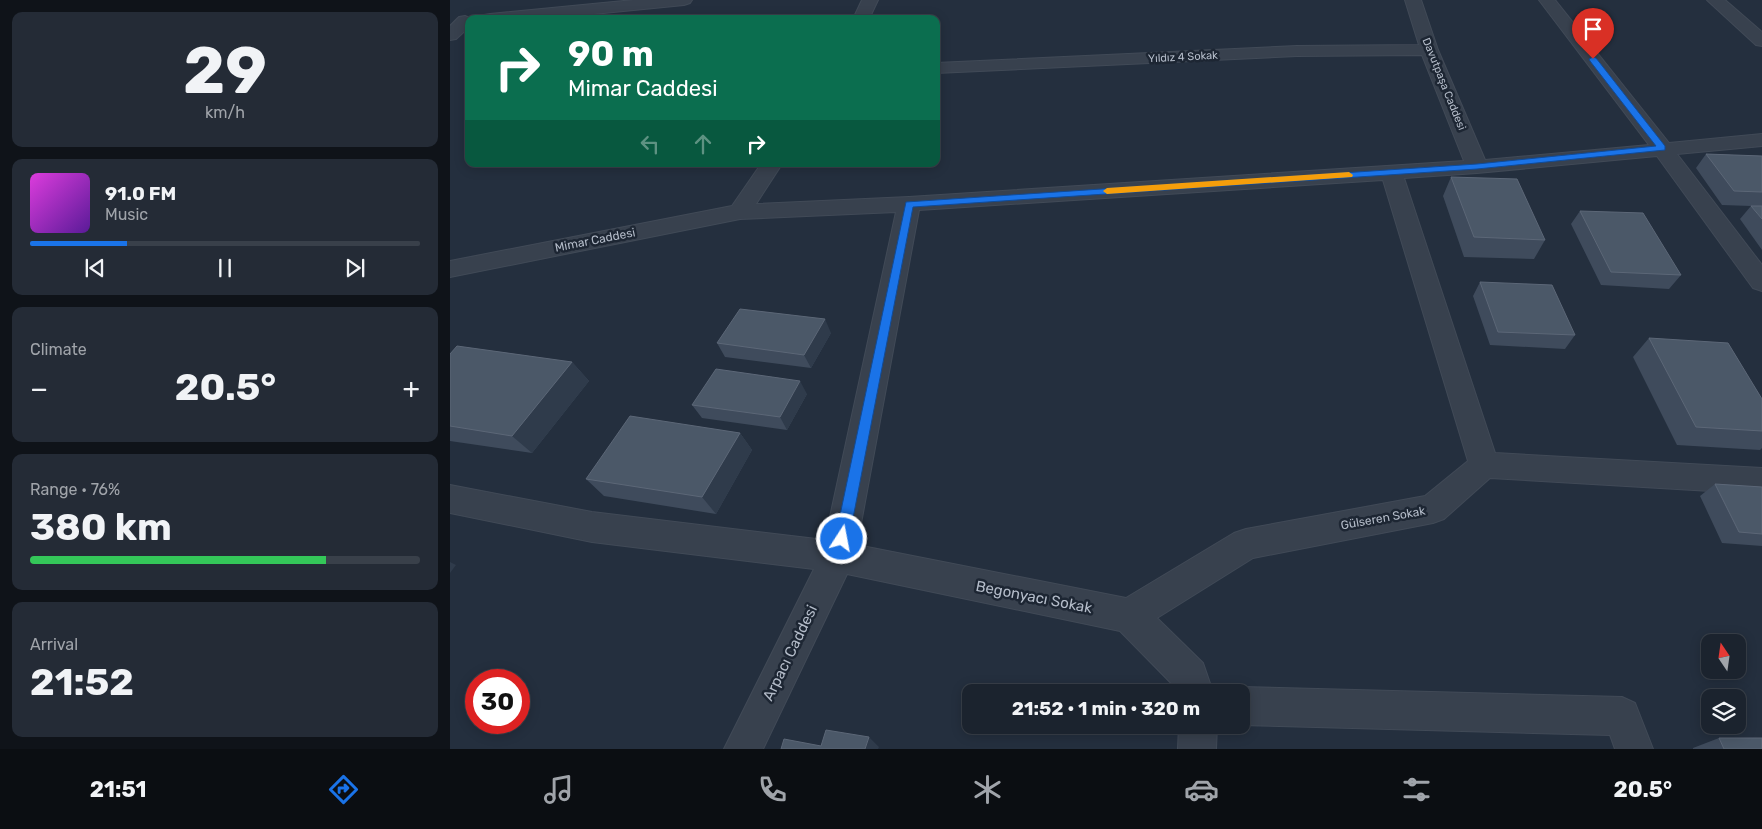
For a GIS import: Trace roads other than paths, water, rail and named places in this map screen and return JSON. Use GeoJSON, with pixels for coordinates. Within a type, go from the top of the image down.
{"type":"FeatureCollection","features":[{"type":"Feature","properties":{"kind":"street"},"geometry":{"type":"LineString","coordinates":[[531,15],[684,0]]}},
{"type":"Feature","properties":{"kind":"street"},"geometry":{"type":"LineString","coordinates":[[863,15],[870,0]]}},
{"type":"Feature","properties":{"kind":"street","name":"Davutpaşa Caddesi"},"geometry":{"type":"LineString","coordinates":[[1413,0],[1429,50],[1477,166]]}},
{"type":"Feature","properties":{"kind":"street"},"geometry":{"type":"LineString","coordinates":[[1547,0],[1662,148],[1762,282]]}},
{"type":"Feature","properties":{"kind":"street"},"geometry":{"type":"LineString","coordinates":[[1715,0],[1762,41]]}},
{"type":"Feature","properties":{"kind":"street"},"geometry":{"type":"LineString","coordinates":[[450,35],[461,21]]}},
{"type":"Feature","properties":{"kind":"street","name":"Yıldız 4 Sokak"},"geometry":{"type":"LineString","coordinates":[[940,68],[1297,51],[1429,50]]}},
{"type":"Feature","properties":{"kind":"street"},"geometry":{"type":"LineString","coordinates":[[909,204],[1477,166],[1762,140]]}},
{"type":"Feature","properties":{"kind":"street"},"geometry":{"type":"LineString","coordinates":[[740,212],[769,167]]}},
{"type":"Feature","properties":{"kind":"street"},"geometry":{"type":"LineString","coordinates":[[1391,172],[1484,464],[1762,481]]}},
{"type":"Feature","properties":{"kind":"street","name":"Mimar Caddesi"},"geometry":{"type":"LineString","coordinates":[[450,268],[740,212],[909,204]]}},
{"type":"Feature","properties":{"kind":"street","name":"Arpacı Caddesi"},"geometry":{"type":"LineString","coordinates":[[743,749],[838,557],[909,204]]}},
{"type":"Feature","properties":{"kind":"street","name":"Gülseren Sokak"},"geometry":{"type":"LineString","coordinates":[[1128,616],[1246,544],[1433,509],[1484,464]]}},
{"type":"Feature","properties":{"kind":"street","name":"Begonyacı Sokak"},"geometry":{"type":"LineString","coordinates":[[450,499],[592,527],[838,557],[1128,616]]}},
{"type":"Feature","properties":{"kind":"street"},"geometry":{"type":"LineString","coordinates":[[1128,616],[1190,676],[1192,684]]}},
{"type":"Feature","properties":{"kind":"street"},"geometry":{"type":"LineString","coordinates":[[1250,707],[1628,732]]}},
{"type":"Feature","properties":{"kind":"street"},"geometry":{"type":"LineString","coordinates":[[1197,749],[1198,734]]}}]}
